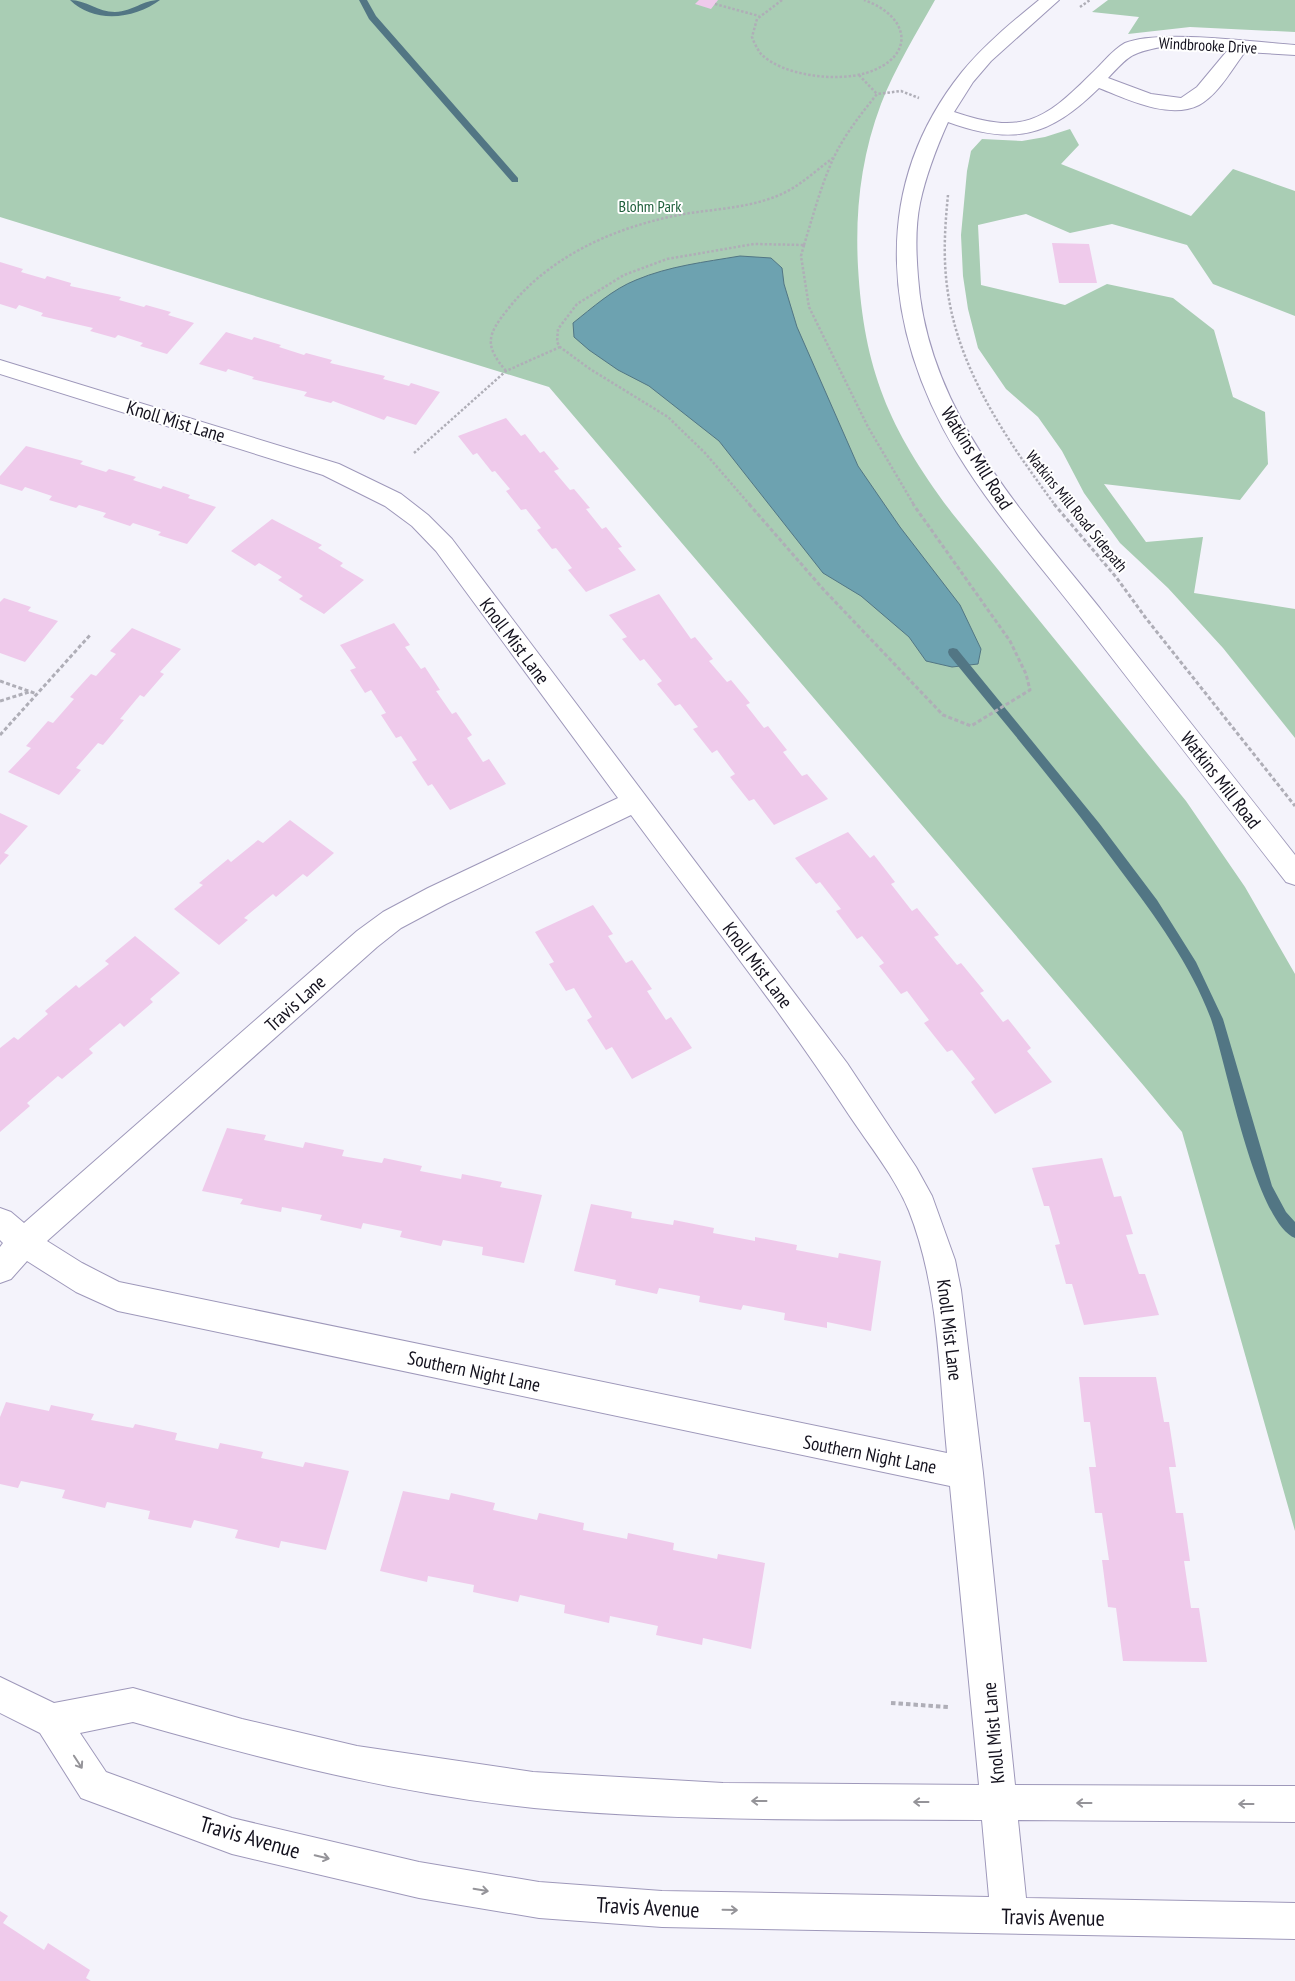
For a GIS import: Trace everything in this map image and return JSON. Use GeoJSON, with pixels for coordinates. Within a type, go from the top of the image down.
{"type":"FeatureCollection","features":[{"type":"Feature","properties":{"kind":"street","name":"Watkins Mill Road"},"geometry":{"type":"LineString","coordinates":[[1050,0],[1006,36],[966,79],[930,136],[915,174],[906,226],[908,280],[922,354],[954,427],[1011,512],[1295,874]]}},
{"type":"Feature","properties":{"kind":"street","name":"Windbrooke Drive"},"geometry":{"type":"LineString","coordinates":[[943,114],[969,125],[990,128],[1024,128],[1039,125],[1067,109],[1121,54],[1132,47],[1145,43],[1161,42],[1295,50]]}},
{"type":"Feature","properties":{"kind":"street"},"geometry":{"type":"LineString","coordinates":[[1096,80],[1157,102],[1182,104],[1199,96],[1241,46]]}},
{"type":"Feature","properties":{"kind":"street","name":"Knoll Mist Lane"},"geometry":{"type":"LineString","coordinates":[[0,367],[314,464],[371,488],[421,520],[444,545],[837,1072],[906,1176],[922,1206],[940,1260],[946,1290],[967,1473],[1009,1916]]}},
{"type":"Feature","properties":{"kind":"street","name":"Travis Lane"},"geometry":{"type":"LineString","coordinates":[[0,1269],[24,1242],[367,939],[392,920],[437,896],[634,802]]}},
{"type":"Feature","properties":{"kind":"street","name":"Southern Night Lane"},"geometry":{"type":"LineString","coordinates":[[0,1222],[24,1242],[93,1287],[144,1302],[967,1473]]}},
{"type":"Feature","properties":{"kind":"street","name":"Travis Avenue"},"geometry":{"type":"LineString","coordinates":[[0,1694],[52,1721],[94,1785],[232,1836],[419,1880],[539,1900],[662,1909],[1295,1921]]}},
{"type":"Feature","properties":{"kind":"street"},"geometry":{"type":"LineString","coordinates":[[52,1721],[133,1705],[242,1736],[357,1764],[532,1790],[723,1801],[1295,1804]]}},
{"type":"Feature","properties":{"kind":"path"},"geometry":{"type":"LineString","coordinates":[[782,0],[765,9],[754,22],[751,36],[757,50],[771,62],[791,72],[816,77],[842,77],[858,74],[886,64],[898,53],[903,40],[900,26],[889,13],[864,0]]}},
{"type":"Feature","properties":{"kind":"path"},"geometry":{"type":"LineString","coordinates":[[1078,9],[1090,0]]}},
{"type":"Feature","properties":{"kind":"path"},"geometry":{"type":"LineString","coordinates":[[714,4],[759,16]]}},
{"type":"Feature","properties":{"kind":"path"},"geometry":{"type":"LineString","coordinates":[[858,74],[877,94]]}},
{"type":"Feature","properties":{"kind":"path"},"geometry":{"type":"LineString","coordinates":[[805,244],[754,244],[667,259],[624,275],[576,304],[558,329],[557,342],[560,347],[590,369],[668,417],[705,454],[823,589],[943,715],[971,726],[1030,690],[1026,674],[1010,641],[913,504],[868,427],[809,306],[802,256],[821,189],[834,156],[853,124],[877,94],[900,91],[911,94],[943,114]]}},
{"type":"Feature","properties":{"kind":"path"},"geometry":{"type":"LineString","coordinates":[[506,371],[492,352],[490,346],[500,318],[516,298],[538,277],[569,255],[602,238],[649,222],[678,215],[749,204],[777,196],[834,156]]}},
{"type":"Feature","properties":{"kind":"path","name":"Watkins Mill Road Sidepath"},"geometry":{"type":"LineString","coordinates":[[948,192],[944,236],[947,287],[959,338],[982,395],[1018,455],[1060,512],[1116,577],[1145,617],[1295,806]]}},
{"type":"Feature","properties":{"kind":"path"},"geometry":{"type":"LineString","coordinates":[[414,454],[506,371],[560,347]]}},
{"type":"Feature","properties":{"kind":"path"},"geometry":{"type":"LineString","coordinates":[[0,735],[91,634]]}},
{"type":"Feature","properties":{"kind":"path"},"geometry":{"type":"LineString","coordinates":[[0,682],[37,694]]}},
{"type":"Feature","properties":{"kind":"path"},"geometry":{"type":"LineString","coordinates":[[0,701],[30,692]]}},
{"type":"Feature","properties":{"kind":"path"},"geometry":{"type":"LineString","coordinates":[[891,1703],[958,1708]]}},
{"type":"Feature","properties":{"kind":"green space","name":"Blohm Park"},"geometry":{"type":"Polygon","coordinates":[[[0,0],[935,0],[906,51],[881,104],[864,164],[857,246],[861,304],[866,338],[884,398],[912,454],[930,483],[952,513],[1186,801],[1245,887],[1295,974],[1295,1531],[1182,1132],[1144,1086],[549,387],[0,217],[0,0]]]}},
{"type":"Feature","properties":{"kind":"green space"},"geometry":{"type":"Polygon","coordinates":[[[1108,0],[1295,0],[1295,32],[1190,27],[1128,34],[1139,17],[1092,12],[1108,0]]]}},
{"type":"Feature","properties":{"kind":"green space"},"geometry":{"type":"Polygon","coordinates":[[[1070,129],[1079,145],[1061,164],[1191,216],[1233,169],[1295,191],[1295,316],[1213,284],[1187,245],[1112,224],[1070,233],[1026,214],[978,225],[981,285],[1065,305],[1107,284],[1173,298],[1214,330],[1233,397],[1265,412],[1268,464],[1240,500],[1104,484],[1146,542],[1203,537],[1194,593],[1295,609],[1295,738],[1223,648],[1168,588],[1120,543],[1084,493],[1062,451],[1038,417],[1006,389],[978,348],[968,309],[963,276],[961,235],[967,171],[971,151],[982,139],[1022,141],[1045,137],[1070,129]]]}},
{"type":"Feature","properties":{"kind":"water"},"geometry":{"type":"Polygon","coordinates":[[[740,256],[771,258],[782,268],[784,284],[797,327],[858,466],[900,527],[960,605],[981,649],[978,664],[952,667],[926,661],[909,637],[861,596],[823,573],[719,441],[649,386],[618,370],[574,337],[573,323],[603,299],[627,284],[674,268],[740,256]]]}},
{"type":"Feature","properties":{"kind":"building"},"geometry":{"type":"Polygon","coordinates":[[[699,0],[718,0],[711,9],[695,4],[699,0]]]}},
{"type":"Feature","properties":{"kind":"building"},"geometry":{"type":"Polygon","coordinates":[[[1052,243],[1089,244],[1097,283],[1059,283],[1052,243]]]}},
{"type":"Feature","properties":{"kind":"building"},"geometry":{"type":"Polygon","coordinates":[[[0,262],[23,269],[21,272],[45,279],[47,276],[71,283],[70,286],[121,297],[119,300],[171,312],[168,315],[194,323],[167,354],[140,346],[143,343],[118,335],[115,338],[90,331],[93,328],[41,316],[43,313],[19,305],[16,309],[0,304],[0,262]]]}},
{"type":"Feature","properties":{"kind":"building"},"geometry":{"type":"Polygon","coordinates":[[[226,332],[252,340],[254,337],[281,345],[279,347],[304,355],[306,353],[332,360],[330,363],[385,376],[383,379],[409,386],[411,383],[440,392],[416,425],[387,416],[384,420],[333,401],[331,403],[304,396],[307,392],[252,379],[254,377],[228,369],[226,372],[199,364],[226,332]]]}},
{"type":"Feature","properties":{"kind":"building"},"geometry":{"type":"Polygon","coordinates":[[[506,418],[521,436],[525,434],[540,453],[544,451],[559,469],[554,471],[570,490],[574,489],[590,508],[586,509],[602,529],[606,527],[622,547],[618,548],[636,570],[586,592],[568,570],[572,568],[556,548],[552,549],[537,530],[541,528],[526,509],[521,510],[506,491],[510,489],[495,471],[492,472],[477,453],[473,455],[458,436],[506,418]]]}},
{"type":"Feature","properties":{"kind":"building"},"geometry":{"type":"Polygon","coordinates":[[[26,446],[83,461],[80,464],[106,472],[109,469],[136,477],[133,480],[161,489],[163,486],[190,495],[188,498],[216,507],[187,544],[158,535],[161,532],[133,523],[130,526],[103,517],[106,513],[79,505],[76,508],[49,500],[52,496],[25,487],[22,491],[0,484],[0,476],[26,446]]]}},
{"type":"Feature","properties":{"kind":"building"},"geometry":{"type":"Polygon","coordinates":[[[272,519],[322,545],[318,548],[343,563],[340,566],[364,580],[324,614],[299,599],[303,596],[278,580],[282,577],[259,563],[255,566],[231,551],[272,519]]]}},
{"type":"Feature","properties":{"kind":"building"},"geometry":{"type":"Polygon","coordinates":[[[659,594],[691,639],[695,637],[713,659],[709,661],[727,682],[731,680],[750,703],[746,705],[764,728],[768,726],[787,750],[783,752],[802,776],[807,774],[828,799],[774,825],[754,799],[749,801],[730,777],[735,774],[717,750],[712,753],[693,729],[698,727],[680,704],[675,706],[657,684],[662,681],[644,659],[640,661],[622,639],[627,637],[609,615],[659,594]]]}},
{"type":"Feature","properties":{"kind":"building"},"geometry":{"type":"Polygon","coordinates":[[[4,598],[31,607],[28,611],[58,621],[25,662],[0,653],[0,602],[4,598]]]}},
{"type":"Feature","properties":{"kind":"building"},"geometry":{"type":"Polygon","coordinates":[[[394,623],[410,645],[405,647],[421,669],[425,667],[440,690],[436,691],[452,714],[456,712],[472,735],[467,738],[483,762],[489,759],[506,784],[450,810],[432,784],[428,786],[412,762],[417,760],[401,736],[396,738],[381,715],[386,713],[371,690],[365,693],[350,670],[356,668],[340,645],[394,623]]]}},
{"type":"Feature","properties":{"kind":"building"},"geometry":{"type":"Polygon","coordinates":[[[132,628],[181,649],[160,672],[164,674],[144,697],[140,695],[120,719],[124,720],[103,745],[98,743],[76,768],[81,770],[59,795],[8,772],[31,748],[26,746],[48,721],[53,723],[74,699],[70,697],[91,674],[96,676],[116,654],[110,651],[132,628]]]}},
{"type":"Feature","properties":{"kind":"building"},"geometry":{"type":"Polygon","coordinates":[[[0,813],[28,826],[4,853],[9,855],[0,865],[0,813]]]}},
{"type":"Feature","properties":{"kind":"building"},"geometry":{"type":"Polygon","coordinates":[[[290,820],[334,853],[307,877],[303,874],[276,897],[273,894],[244,918],[248,920],[219,945],[174,909],[203,885],[199,883],[228,859],[231,862],[258,840],[263,843],[290,820]]]}},
{"type":"Feature","properties":{"kind":"building"},"geometry":{"type":"Polygon","coordinates":[[[848,832],[870,858],[874,855],[895,882],[891,884],[912,911],[917,908],[939,935],[934,937],[957,965],[961,963],[984,991],[980,993],[1003,1022],[1008,1019],[1031,1048],[1027,1051],[1052,1082],[995,1114],[971,1082],[975,1079],[952,1050],[947,1052],[924,1023],[929,1020],[907,991],[901,994],[879,966],[884,963],[862,936],[857,939],[836,911],[841,909],[820,882],[816,884],[795,858],[848,832]]]}},
{"type":"Feature","properties":{"kind":"building"},"geometry":{"type":"Polygon","coordinates":[[[593,905],[613,934],[608,936],[626,963],[632,960],[652,989],[647,991],[666,1020],[671,1017],[692,1048],[632,1079],[612,1047],[606,1050],[587,1020],[592,1017],[574,988],[566,991],[549,964],[554,962],[535,932],[593,905]]]}},
{"type":"Feature","properties":{"kind":"building"},"geometry":{"type":"Polygon","coordinates":[[[135,936],[180,973],[150,999],[153,1002],[124,1027],[120,1023],[89,1049],[93,1053],[62,1079],[58,1076],[27,1103],[30,1106],[0,1132],[0,1048],[14,1037],[18,1040],[48,1014],[45,1011],[76,985],[79,988],[109,964],[105,961],[135,936]]]}},
{"type":"Feature","properties":{"kind":"building"},"geometry":{"type":"Polygon","coordinates":[[[227,1128],[266,1135],[264,1140],[303,1148],[305,1142],[344,1150],[342,1156],[382,1163],[384,1158],[422,1166],[420,1171],[461,1179],[462,1174],[502,1182],[500,1187],[542,1195],[524,1263],[482,1255],[483,1247],[443,1240],[441,1246],[400,1237],[402,1231],[363,1223],[361,1229],[320,1220],[322,1215],[282,1207],[281,1212],[240,1204],[243,1199],[202,1191],[227,1128]]]}},
{"type":"Feature","properties":{"kind":"building"},"geometry":{"type":"Polygon","coordinates":[[[1102,1158],[1114,1197],[1121,1196],[1133,1234],[1126,1235],[1139,1274],[1145,1274],[1159,1315],[1084,1325],[1072,1284],[1066,1284],[1055,1245],[1060,1244],[1049,1206],[1044,1206],[1032,1168],[1102,1158]]]}},
{"type":"Feature","properties":{"kind":"building"},"geometry":{"type":"Polygon","coordinates":[[[591,1204],[632,1212],[631,1218],[673,1225],[674,1220],[714,1228],[713,1233],[755,1241],[755,1237],[797,1245],[796,1250],[838,1258],[839,1253],[881,1261],[871,1331],[827,1322],[827,1328],[784,1320],[785,1313],[743,1305],[741,1310],[699,1302],[700,1296],[659,1288],[657,1294],[615,1285],[616,1280],[574,1271],[591,1204]]]}},
{"type":"Feature","properties":{"kind":"building"},"geometry":{"type":"Polygon","coordinates":[[[1079,1377],[1156,1377],[1164,1422],[1169,1422],[1176,1467],[1169,1467],[1176,1513],[1183,1513],[1190,1561],[1184,1561],[1191,1608],[1199,1608],[1207,1662],[1123,1661],[1116,1608],[1108,1607],[1102,1560],[1109,1560],[1102,1513],[1095,1513],[1089,1467],[1096,1467],[1090,1422],[1084,1422],[1079,1377]]]}},
{"type":"Feature","properties":{"kind":"building"},"geometry":{"type":"Polygon","coordinates":[[[6,1402],[49,1411],[51,1405],[94,1414],[91,1420],[133,1428],[135,1424],[177,1433],[175,1440],[218,1449],[220,1443],[263,1452],[261,1458],[303,1467],[305,1462],[349,1471],[326,1550],[281,1541],[279,1548],[235,1538],[238,1530],[194,1520],[191,1528],[148,1519],[150,1511],[107,1502],[105,1508],[62,1498],[65,1490],[21,1481],[18,1488],[0,1484],[0,1417],[6,1402]]]}},
{"type":"Feature","properties":{"kind":"building"},"geometry":{"type":"Polygon","coordinates":[[[403,1491],[449,1500],[451,1493],[495,1503],[493,1510],[537,1520],[539,1513],[584,1523],[583,1530],[627,1539],[628,1533],[674,1543],[673,1550],[717,1559],[718,1554],[765,1563],[751,1649],[703,1638],[702,1645],[656,1635],[658,1626],[610,1616],[609,1623],[564,1613],[565,1605],[520,1595],[518,1602],[473,1592],[474,1585],[428,1576],[427,1582],[380,1571],[403,1491]]]}},
{"type":"Feature","properties":{"kind":"building"},"geometry":{"type":"Polygon","coordinates":[[[0,1911],[8,1916],[3,1923],[44,1950],[48,1943],[90,1970],[86,1978],[91,1981],[0,1981],[0,1911]]]}},
{"type":"Feature","properties":{"kind":"waterway"},"geometry":{"type":"LineString","coordinates":[[74,0],[96,11],[110,14],[134,11],[156,0]]}},
{"type":"Feature","properties":{"kind":"waterway"},"geometry":{"type":"LineString","coordinates":[[363,0],[372,17],[515,180]]}},
{"type":"Feature","properties":{"kind":"waterway"},"geometry":{"type":"LineString","coordinates":[[953,652],[1095,826],[1153,904],[1192,966],[1217,1019],[1266,1188],[1281,1216],[1295,1232]]}}]}
